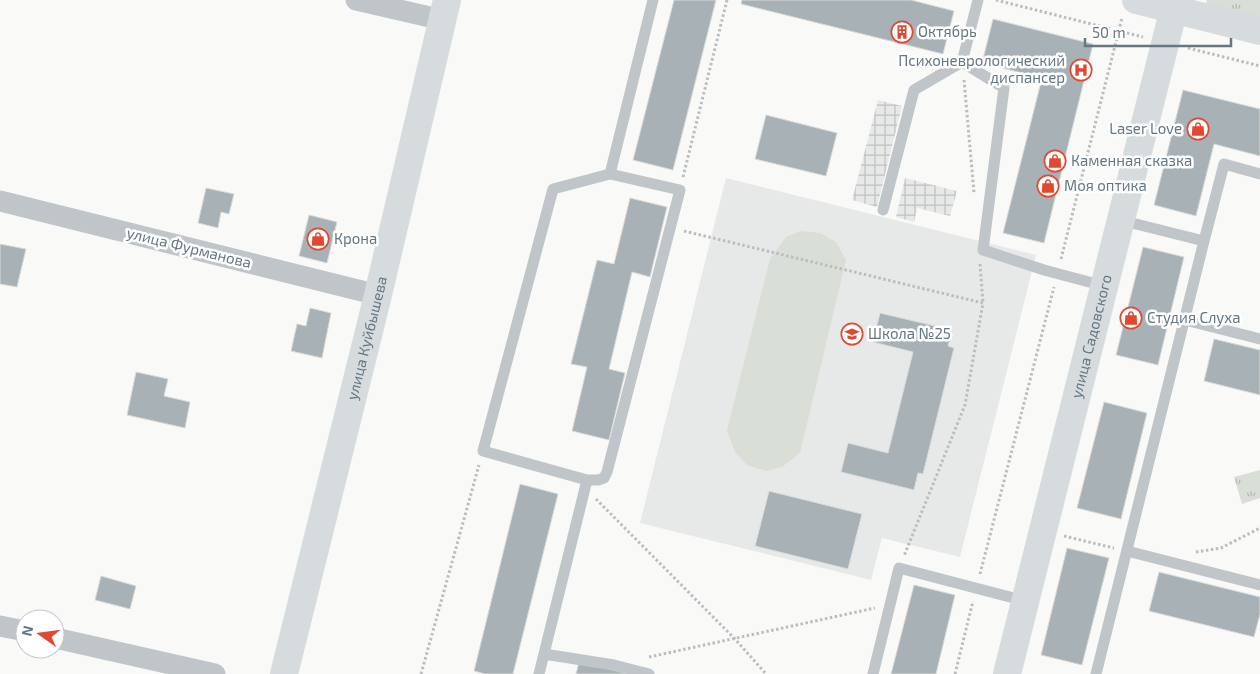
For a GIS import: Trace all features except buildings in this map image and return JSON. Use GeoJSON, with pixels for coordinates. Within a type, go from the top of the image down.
{"type":"FeatureCollection","features":[{"type":"Feature","properties":{"kind":"main road"},"geometry":{"type":"LineString","coordinates":[[1129,8],[1175,5],[1260,31]]}},
{"type":"Feature","properties":{"kind":"main road","name":"улица Садовского"},"geometry":{"type":"LineString","coordinates":[[1010,672],[1025,601],[1175,5]]}},
{"type":"Feature","properties":{"kind":"main road","name":"улица Куйбышева"},"geometry":{"type":"LineString","coordinates":[[284,674],[378,295],[445,10]]}},
{"type":"Feature","properties":{"kind":"street"},"geometry":{"type":"LineString","coordinates":[[356,0],[445,10]]}},
{"type":"Feature","properties":{"kind":"street","name":"улица Фурманова"},"geometry":{"type":"LineString","coordinates":[[0,201],[378,295]]}},
{"type":"Feature","properties":{"kind":"street"},"geometry":{"type":"LineString","coordinates":[[0,626],[15,629]]}},
{"type":"Feature","properties":{"kind":"street"},"geometry":{"type":"LineString","coordinates":[[65,640],[216,674]]}},
{"type":"Feature","properties":{"kind":"lane"},"geometry":{"type":"LineString","coordinates":[[610,174],[654,0]]}},
{"type":"Feature","properties":{"kind":"lane"},"geometry":{"type":"LineString","coordinates":[[883,210],[914,90],[962,62],[978,0]]}},
{"type":"Feature","properties":{"kind":"lane"},"geometry":{"type":"LineString","coordinates":[[962,62],[1004,88],[983,250],[1057,274],[1104,286]]}},
{"type":"Feature","properties":{"kind":"lane"},"geometry":{"type":"LineString","coordinates":[[1096,674],[1224,164],[1260,174]]}},
{"type":"Feature","properties":{"kind":"lane"},"geometry":{"type":"LineString","coordinates":[[610,174],[680,190],[604,478],[586,483],[483,451],[553,189],[610,174]]}},
{"type":"Feature","properties":{"kind":"lane"},"geometry":{"type":"LineString","coordinates":[[1120,220],[1204,242]]}},
{"type":"Feature","properties":{"kind":"lane"},"geometry":{"type":"LineString","coordinates":[[1185,320],[1260,339]]}},
{"type":"Feature","properties":{"kind":"lane"},"geometry":{"type":"LineString","coordinates":[[539,674],[586,483]]}},
{"type":"Feature","properties":{"kind":"lane"},"geometry":{"type":"LineString","coordinates":[[1127,551],[1260,585]]}},
{"type":"Feature","properties":{"kind":"lane"},"geometry":{"type":"LineString","coordinates":[[873,674],[899,568],[1025,601]]}},
{"type":"Feature","properties":{"kind":"lane"},"geometry":{"type":"LineString","coordinates":[[544,654],[614,665],[649,674]]}},
{"type":"Feature","properties":{"kind":"path"},"geometry":{"type":"LineString","coordinates":[[680,190],[727,0]]}},
{"type":"Feature","properties":{"kind":"path"},"geometry":{"type":"LineString","coordinates":[[996,0],[1260,66]]}},
{"type":"Feature","properties":{"kind":"path"},"geometry":{"type":"LineString","coordinates":[[955,674],[1118,32],[1129,8]]}},
{"type":"Feature","properties":{"kind":"path"},"geometry":{"type":"LineString","coordinates":[[962,62],[974,197]]}},
{"type":"Feature","properties":{"kind":"path"},"geometry":{"type":"LineString","coordinates":[[671,227],[983,303]]}},
{"type":"Feature","properties":{"kind":"path"},"geometry":{"type":"LineString","coordinates":[[899,568],[965,405],[983,303],[979,255]]}},
{"type":"Feature","properties":{"kind":"path"},"geometry":{"type":"LineString","coordinates":[[420,674],[483,451]]}},
{"type":"Feature","properties":{"kind":"path"},"geometry":{"type":"LineString","coordinates":[[586,483],[735,638],[766,674]]}},
{"type":"Feature","properties":{"kind":"path"},"geometry":{"type":"LineString","coordinates":[[1194,553],[1221,548],[1260,528]]}},
{"type":"Feature","properties":{"kind":"path"},"geometry":{"type":"LineString","coordinates":[[1061,535],[1127,551]]}},
{"type":"Feature","properties":{"kind":"path"},"geometry":{"type":"LineString","coordinates":[[614,665],[890,604]]}},
{"type":"Feature","properties":{"kind":"shaded area"},"geometry":{"type":"Polygon","coordinates":[[[878,100],[902,106],[877,207],[852,200],[878,100]]]}},
{"type":"Feature","properties":{"kind":"shaded area","name":"Школа №25"},"geometry":{"type":"Polygon","coordinates":[[[726,178],[1036,255],[960,557],[882,538],[871,580],[640,523],[726,178]]]}},
{"type":"Feature","properties":{"kind":"shaded area"},"geometry":{"type":"Polygon","coordinates":[[[905,178],[957,191],[950,216],[917,208],[914,222],[896,217],[905,178]]]}},
{"type":"Feature","properties":{"kind":"green space"},"geometry":{"type":"Polygon","coordinates":[[[1207,0],[1260,0],[1260,20],[1205,6],[1207,0]]]}},
{"type":"Feature","properties":{"kind":"green space"},"geometry":{"type":"Polygon","coordinates":[[[801,231],[820,233],[836,242],[846,260],[800,453],[782,467],[766,471],[747,465],[735,452],[727,430],[770,259],[786,237],[801,231]]]}},
{"type":"Feature","properties":{"kind":"green space"},"geometry":{"type":"Polygon","coordinates":[[[1260,470],[1260,498],[1242,504],[1234,477],[1260,470]]]}},
{"type":"Feature","properties":{"kind":"place","name":"Октябрь"},"geometry":{"type":"Point","coordinates":[902,32]}},
{"type":"Feature","properties":{"kind":"place","name":"Психоневрологический диспансер"},"geometry":{"type":"Point","coordinates":[1081,70]}},
{"type":"Feature","properties":{"kind":"place","name":"Laser Love"},"geometry":{"type":"Point","coordinates":[1198,129]}},
{"type":"Feature","properties":{"kind":"place","name":"Каменная сказка"},"geometry":{"type":"Point","coordinates":[1055,161]}},
{"type":"Feature","properties":{"kind":"place","name":"Моя оптика"},"geometry":{"type":"Point","coordinates":[1048,186]}},
{"type":"Feature","properties":{"kind":"place","name":"Крона"},"geometry":{"type":"Point","coordinates":[318,239]}},
{"type":"Feature","properties":{"kind":"place","name":"Студия Слуха"},"geometry":{"type":"Point","coordinates":[1131,318]}},
{"type":"Feature","properties":{"kind":"place","name":"Школа №25"},"geometry":{"type":"Point","coordinates":[852,334]}}]}
